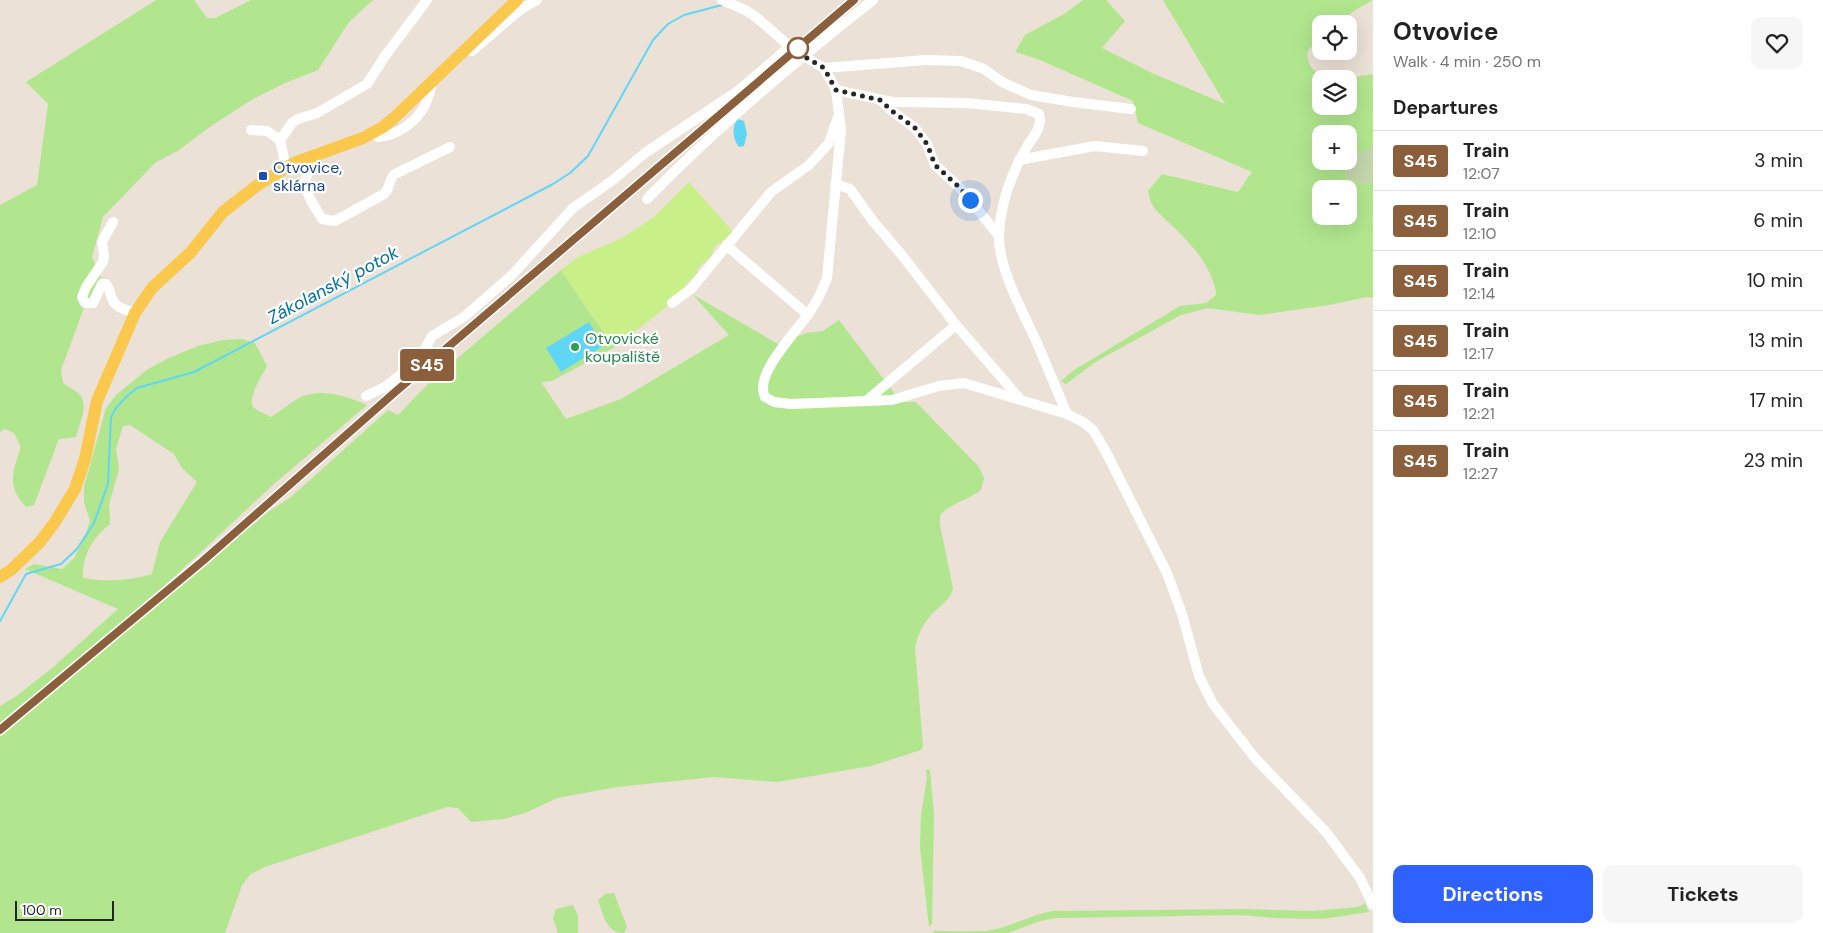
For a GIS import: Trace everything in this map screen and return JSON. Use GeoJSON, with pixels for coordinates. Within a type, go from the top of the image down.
{"type":"FeatureCollection","features":[{"type":"Feature","properties":{"kind":"main road"},"geometry":{"type":"LineString","coordinates":[[0,577],[11,570],[40,542],[55,522],[75,488],[85,458],[96,401],[135,313],[152,288],[191,252],[223,212],[252,189],[286,167],[373,133],[394,118],[517,0]]}},
{"type":"Feature","properties":{"kind":"street"},"geometry":{"type":"LineString","coordinates":[[280,140],[292,123],[298,119],[317,113],[368,84],[385,56],[427,0]]}},
{"type":"Feature","properties":{"kind":"street"},"geometry":{"type":"LineString","coordinates":[[428,87],[520,10],[537,0]]}},
{"type":"Feature","properties":{"kind":"street"},"geometry":{"type":"LineString","coordinates":[[723,0],[756,17],[790,47],[824,68],[836,90],[841,130],[827,278],[819,298],[767,371],[762,386],[765,397],[774,402],[791,404],[892,400],[944,385],[964,383],[1067,414],[1083,422],[1093,430],[1115,469],[1167,573],[1182,614],[1199,676],[1213,704],[1256,758],[1326,832],[1360,878],[1373,905]]}},
{"type":"Feature","properties":{"kind":"street"},"geometry":{"type":"LineString","coordinates":[[647,199],[723,125],[803,56],[874,0]]}},
{"type":"Feature","properties":{"kind":"street"},"geometry":{"type":"LineString","coordinates":[[366,396],[386,388],[418,361],[432,336],[464,317],[512,275],[573,208],[613,180],[650,150],[733,94],[790,47]]}},
{"type":"Feature","properties":{"kind":"street"},"geometry":{"type":"LineString","coordinates":[[824,68],[926,60],[961,61],[984,68],[1002,82],[1031,95],[1132,109]]}},
{"type":"Feature","properties":{"kind":"street"},"geometry":{"type":"LineString","coordinates":[[836,90],[892,102],[977,104],[1026,109],[1039,114],[1041,120],[1038,128],[1019,160],[1003,204],[999,236],[1001,255],[1016,300],[1037,343],[1067,414]]}},
{"type":"Feature","properties":{"kind":"street"},"geometry":{"type":"LineString","coordinates":[[880,100],[915,128],[927,144],[935,165],[960,188],[999,236]]}},
{"type":"Feature","properties":{"kind":"street"},"geometry":{"type":"LineString","coordinates":[[672,303],[692,288],[771,192],[809,165],[829,143],[839,113]]}},
{"type":"Feature","properties":{"kind":"street"},"geometry":{"type":"LineString","coordinates":[[251,130],[267,131],[280,140],[286,167]]}},
{"type":"Feature","properties":{"kind":"street"},"geometry":{"type":"LineString","coordinates":[[1019,160],[1095,146],[1143,151]]}},
{"type":"Feature","properties":{"kind":"street"},"geometry":{"type":"LineString","coordinates":[[311,157],[306,182],[307,190],[322,219],[330,221],[384,194],[395,174],[450,147]]}},
{"type":"Feature","properties":{"kind":"street"},"geometry":{"type":"LineString","coordinates":[[835,184],[850,189],[873,221],[956,325],[1021,400]]}},
{"type":"Feature","properties":{"kind":"street"},"geometry":{"type":"LineString","coordinates":[[113,222],[102,242],[103,262],[86,287],[82,297],[85,303],[93,303],[102,284],[106,284],[110,289],[111,299],[116,306],[135,313]]}},
{"type":"Feature","properties":{"kind":"street"},"geometry":{"type":"LineString","coordinates":[[726,245],[808,315]]}},
{"type":"Feature","properties":{"kind":"street"},"geometry":{"type":"LineString","coordinates":[[866,401],[956,325]]}},
{"type":"Feature","properties":{"kind":"green space"},"geometry":{"type":"Polygon","coordinates":[[[156,0],[194,0],[207,18],[215,18],[251,0],[373,0],[349,22],[318,70],[253,99],[211,126],[179,150],[155,163],[103,217],[92,257],[101,277],[84,308],[61,370],[63,383],[83,399],[81,421],[76,437],[59,439],[34,505],[26,507],[16,492],[13,478],[21,447],[14,433],[5,429],[0,432],[0,205],[37,185],[48,104],[26,82],[156,0]]]}},
{"type":"Feature","properties":{"kind":"green space"},"geometry":{"type":"Polygon","coordinates":[[[1083,0],[1106,0],[1125,21],[1102,48],[1152,73],[1225,104],[1163,0],[1373,0],[1349,15],[1312,15],[1312,46],[1308,50],[1307,55],[1309,64],[1314,70],[1312,70],[1312,115],[1357,115],[1357,77],[1373,74],[1373,147],[1357,154],[1357,125],[1312,125],[1312,170],[1344,170],[1348,179],[1351,180],[1312,180],[1312,225],[1357,225],[1357,182],[1368,185],[1373,182],[1373,298],[1367,297],[1329,305],[1259,315],[1208,308],[1181,315],[1097,361],[1066,384],[1061,381],[1074,370],[1180,306],[1206,303],[1216,295],[1211,276],[1200,256],[1151,203],[1148,191],[1162,174],[1238,192],[1252,172],[1138,123],[1133,101],[1040,60],[1015,52],[1025,35],[1064,14],[1083,0]]]}},
{"type":"Feature","properties":{"kind":"green space"},"geometry":{"type":"Polygon","coordinates":[[[1373,147],[1373,182],[1368,185],[1357,182],[1357,180],[1348,179],[1344,170],[1357,170],[1357,154],[1373,147]]]}},
{"type":"Feature","properties":{"kind":"green space"},"geometry":{"type":"Polygon","coordinates":[[[689,182],[733,232],[721,244],[718,243],[711,253],[713,254],[696,270],[698,272],[684,286],[687,288],[678,298],[615,347],[561,270],[578,257],[620,239],[653,218],[689,182]]]}},
{"type":"Feature","properties":{"kind":"green space"},"geometry":{"type":"Polygon","coordinates":[[[561,270],[615,347],[552,381],[541,382],[566,419],[621,399],[729,335],[692,294],[778,344],[806,333],[823,331],[839,320],[901,402],[916,402],[979,467],[984,478],[981,490],[949,507],[940,515],[940,525],[953,588],[948,599],[926,621],[915,649],[923,746],[921,750],[871,766],[777,782],[714,777],[617,787],[557,798],[525,813],[504,819],[471,822],[458,808],[447,807],[265,867],[251,874],[242,885],[225,933],[0,933],[0,737],[268,512],[291,497],[388,410],[398,415],[436,376],[459,377],[445,369],[561,270]]]}},
{"type":"Feature","properties":{"kind":"green space"},"geometry":{"type":"Polygon","coordinates":[[[242,339],[255,343],[267,366],[254,392],[252,403],[253,407],[271,417],[301,397],[317,393],[343,396],[367,405],[274,484],[160,590],[0,724],[0,706],[15,697],[51,669],[118,609],[25,569],[34,564],[62,569],[74,558],[85,537],[90,520],[84,503],[84,487],[106,408],[116,395],[148,369],[198,346],[223,340],[242,339]],[[130,425],[123,426],[116,449],[119,469],[109,505],[110,524],[98,535],[90,548],[84,562],[83,578],[118,580],[152,574],[160,542],[197,482],[182,468],[174,454],[130,425]]]}},
{"type":"Feature","properties":{"kind":"green space"},"geometry":{"type":"Polygon","coordinates":[[[926,769],[930,770],[934,814],[932,924],[929,927],[920,848],[921,815],[927,778],[926,769]]]}},
{"type":"Feature","properties":{"kind":"green space"},"geometry":{"type":"Polygon","coordinates":[[[614,893],[627,927],[624,933],[613,930],[609,926],[598,900],[605,894],[614,893]]]}},
{"type":"Feature","properties":{"kind":"green space"},"geometry":{"type":"Polygon","coordinates":[[[1364,902],[1369,912],[1322,919],[1239,915],[1057,918],[1040,921],[1008,933],[932,933],[935,930],[986,931],[1053,911],[1245,909],[1313,911],[1357,907],[1363,905],[1364,902]]]}},
{"type":"Feature","properties":{"kind":"green space"},"geometry":{"type":"Polygon","coordinates":[[[573,905],[578,916],[578,933],[558,933],[553,918],[556,909],[573,905]]]}},
{"type":"Feature","properties":{"kind":"water"},"geometry":{"type":"Polygon","coordinates":[[[738,119],[744,121],[747,134],[744,146],[739,147],[735,141],[734,133],[734,125],[738,119]]]}},
{"type":"Feature","properties":{"kind":"water","name":"Otvovické koupaliště"},"geometry":{"type":"Polygon","coordinates":[[[589,322],[603,346],[561,372],[546,348],[589,322]]]}},
{"type":"Feature","properties":{"kind":"waterway","name":"Zákolanský potok"},"geometry":{"type":"LineString","coordinates":[[0,621],[26,574],[61,564],[77,549],[94,523],[108,484],[111,417],[127,396],[137,388],[194,372],[553,184],[570,173],[588,156],[653,40],[668,24],[684,15],[722,5]]}},
{"type":"Feature","properties":{"kind":"railway"},"geometry":{"type":"LineString","coordinates":[[0,730],[203,559],[394,393],[854,0]]}},
{"type":"Feature","properties":{"kind":"train","name":"S45"},"geometry":{"type":"LineString","coordinates":[[0,730],[204,560],[394,393],[854,0]]}},
{"type":"Feature","properties":{"kind":"place","name":"Otvovice, sklárna"},"geometry":{"type":"Point","coordinates":[263,176]}},
{"type":"Feature","properties":{"kind":"place","name":"Otvovické koupaliště"},"geometry":{"type":"Point","coordinates":[575,347]}},
{"type":"Feature","properties":{"kind":"route"},"geometry":{"type":"LineString","coordinates":[[798,48],[795,51],[824,68],[836,90],[880,100],[915,128],[927,144],[935,165],[970,200]]}}]}
